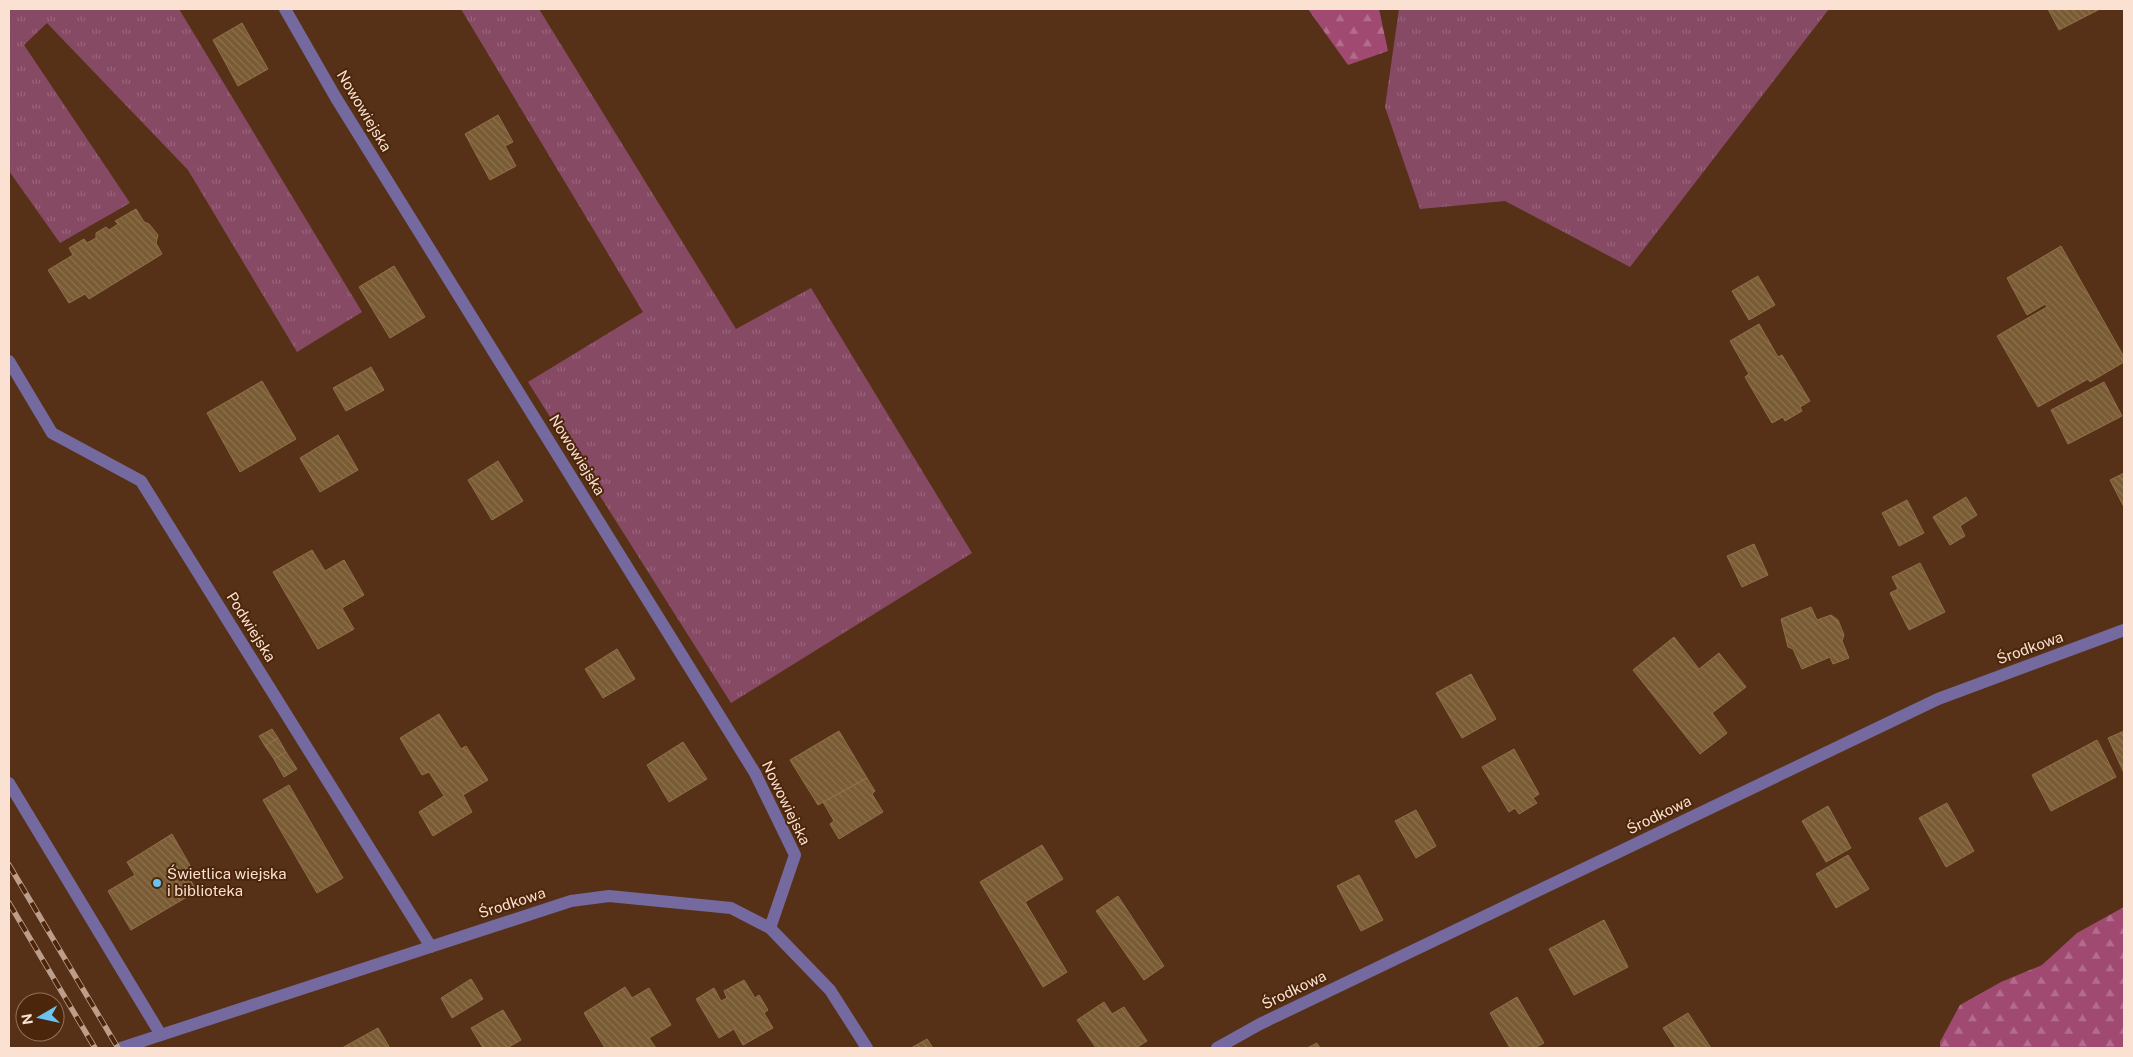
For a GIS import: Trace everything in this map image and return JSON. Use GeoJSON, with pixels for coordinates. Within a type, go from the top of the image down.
{"type":"FeatureCollection","features":[{"type":"Feature","properties":{"kind":"street","name":"Nowowiejska"},"geometry":{"type":"LineString","coordinates":[[285,9],[347,114],[755,773],[795,855],[770,928]]}},
{"type":"Feature","properties":{"kind":"street","name":"Podwiejska"},"geometry":{"type":"LineString","coordinates":[[9,361],[52,433],[141,481],[431,947]]}},
{"type":"Feature","properties":{"kind":"street","name":"Środkowa"},"geometry":{"type":"LineString","coordinates":[[1217,1048],[1269,1020],[1938,699],[2124,630]]}},
{"type":"Feature","properties":{"kind":"street"},"geometry":{"type":"LineString","coordinates":[[9,783],[161,1035]]}},
{"type":"Feature","properties":{"kind":"street","name":"Środkowa"},"geometry":{"type":"LineString","coordinates":[[121,1048],[571,901],[609,896],[731,908],[770,928],[830,990],[867,1048]]}},
{"type":"Feature","properties":{"kind":"green space"},"geometry":{"type":"Polygon","coordinates":[[[9,9],[179,9],[362,312],[297,352],[188,170],[47,23],[24,45],[130,203],[60,243],[9,171],[9,9]]]}},
{"type":"Feature","properties":{"kind":"green space"},"geometry":{"type":"Polygon","coordinates":[[[461,9],[539,9],[736,329],[811,288],[972,553],[731,703],[528,382],[643,312],[461,9]]]}},
{"type":"Feature","properties":{"kind":"green space"},"geometry":{"type":"Polygon","coordinates":[[[1308,9],[1379,9],[1388,51],[1348,65],[1308,9]]]}},
{"type":"Feature","properties":{"kind":"green space"},"geometry":{"type":"Polygon","coordinates":[[[1399,9],[1829,9],[1630,267],[1505,201],[1420,209],[1385,107],[1399,9]]]}},
{"type":"Feature","properties":{"kind":"green space"},"geometry":{"type":"Polygon","coordinates":[[[2124,907],[2124,1048],[1940,1048],[1940,1042],[1960,1005],[2001,982],[2042,965],[2077,933],[2124,907]]]}},
{"type":"Feature","properties":{"kind":"building"},"geometry":{"type":"Polygon","coordinates":[[[2048,9],[2100,9],[2059,30],[2048,9]]]}},
{"type":"Feature","properties":{"kind":"building"},"geometry":{"type":"Polygon","coordinates":[[[242,23],[268,69],[238,86],[213,40],[242,23]]]}},
{"type":"Feature","properties":{"kind":"building"},"geometry":{"type":"Polygon","coordinates":[[[498,115],[513,142],[505,146],[516,166],[490,180],[465,134],[498,115]]]}},
{"type":"Feature","properties":{"kind":"building"},"geometry":{"type":"Polygon","coordinates":[[[136,209],[144,222],[149,224],[158,235],[156,243],[162,254],[89,299],[85,294],[69,303],[48,270],[73,255],[69,248],[84,239],[87,243],[96,238],[96,233],[106,227],[109,230],[118,224],[115,221],[136,209]]]}},
{"type":"Feature","properties":{"kind":"building"},"geometry":{"type":"Polygon","coordinates":[[[2061,246],[2124,357],[2124,362],[2090,382],[2088,379],[2038,407],[1997,336],[2047,307],[2045,304],[2027,315],[2007,278],[2061,246]]]}},
{"type":"Feature","properties":{"kind":"building"},"geometry":{"type":"Polygon","coordinates":[[[394,266],[425,317],[390,338],[359,287],[394,266]]]}},
{"type":"Feature","properties":{"kind":"building"},"geometry":{"type":"Polygon","coordinates":[[[1758,276],[1775,305],[1749,320],[1732,291],[1758,276]]]}},
{"type":"Feature","properties":{"kind":"building"},"geometry":{"type":"Polygon","coordinates":[[[1759,324],[1778,357],[1782,355],[1810,401],[1800,407],[1802,411],[1785,421],[1783,417],[1772,423],[1745,377],[1749,374],[1730,341],[1759,324]]]}},
{"type":"Feature","properties":{"kind":"building"},"geometry":{"type":"Polygon","coordinates":[[[371,367],[384,390],[346,411],[333,388],[371,367]]]}},
{"type":"Feature","properties":{"kind":"building"},"geometry":{"type":"Polygon","coordinates":[[[262,381],[296,439],[240,472],[207,413],[262,381]]]}},
{"type":"Feature","properties":{"kind":"building"},"geometry":{"type":"Polygon","coordinates":[[[2104,382],[2122,416],[2068,444],[2051,410],[2104,382]]]}},
{"type":"Feature","properties":{"kind":"building"},"geometry":{"type":"Polygon","coordinates":[[[338,435],[358,470],[320,492],[300,458],[338,435]]]}},
{"type":"Feature","properties":{"kind":"building"},"geometry":{"type":"Polygon","coordinates":[[[498,461],[523,501],[492,520],[468,480],[498,461]]]}},
{"type":"Feature","properties":{"kind":"building"},"geometry":{"type":"Polygon","coordinates":[[[2124,473],[2124,507],[2110,480],[2124,473]]]}},
{"type":"Feature","properties":{"kind":"building"},"geometry":{"type":"Polygon","coordinates":[[[1966,497],[1977,515],[1960,526],[1965,536],[1950,545],[1933,517],[1966,497]]]}},
{"type":"Feature","properties":{"kind":"building"},"geometry":{"type":"Polygon","coordinates":[[[1907,500],[1924,533],[1899,546],[1882,513],[1907,500]]]}},
{"type":"Feature","properties":{"kind":"building"},"geometry":{"type":"Polygon","coordinates":[[[1754,544],[1768,575],[1742,587],[1727,556],[1754,544]]]}},
{"type":"Feature","properties":{"kind":"building"},"geometry":{"type":"Polygon","coordinates":[[[312,550],[325,571],[344,560],[364,595],[342,608],[354,629],[318,649],[273,572],[312,550]]]}},
{"type":"Feature","properties":{"kind":"building"},"geometry":{"type":"Polygon","coordinates":[[[1920,563],[1945,612],[1909,630],[1890,593],[1898,589],[1892,577],[1920,563]]]}},
{"type":"Feature","properties":{"kind":"building"},"geometry":{"type":"Polygon","coordinates":[[[1811,607],[1817,620],[1831,615],[1838,620],[1844,635],[1842,641],[1849,658],[1833,664],[1830,657],[1802,669],[1793,649],[1788,647],[1781,619],[1811,607]]]}},
{"type":"Feature","properties":{"kind":"building"},"geometry":{"type":"Polygon","coordinates":[[[1674,637],[1699,669],[1719,653],[1746,687],[1712,713],[1727,733],[1700,754],[1633,670],[1674,637]]]}},
{"type":"Feature","properties":{"kind":"building"},"geometry":{"type":"Polygon","coordinates":[[[617,649],[635,679],[603,698],[585,669],[617,649]]]}},
{"type":"Feature","properties":{"kind":"building"},"geometry":{"type":"Polygon","coordinates":[[[1471,674],[1496,719],[1462,738],[1436,693],[1471,674]]]}},
{"type":"Feature","properties":{"kind":"building"},"geometry":{"type":"Polygon","coordinates":[[[439,714],[461,749],[466,746],[488,780],[463,795],[472,812],[433,836],[419,812],[444,796],[429,772],[422,775],[400,738],[439,714]]]}},
{"type":"Feature","properties":{"kind":"building"},"geometry":{"type":"Polygon","coordinates":[[[272,729],[278,738],[265,746],[259,736],[272,729]]]}},
{"type":"Feature","properties":{"kind":"building"},"geometry":{"type":"Polygon","coordinates":[[[839,731],[867,778],[818,805],[790,760],[839,731]]]}},
{"type":"Feature","properties":{"kind":"building"},"geometry":{"type":"Polygon","coordinates":[[[2124,731],[2124,773],[2108,738],[2124,731]]]}},
{"type":"Feature","properties":{"kind":"building"},"geometry":{"type":"Polygon","coordinates":[[[278,738],[286,752],[274,759],[265,746],[278,738]]]}},
{"type":"Feature","properties":{"kind":"building"},"geometry":{"type":"Polygon","coordinates":[[[2097,740],[2116,777],[2051,811],[2032,775],[2097,740]]]}},
{"type":"Feature","properties":{"kind":"building"},"geometry":{"type":"Polygon","coordinates":[[[683,742],[707,779],[669,802],[647,765],[683,742]]]}},
{"type":"Feature","properties":{"kind":"building"},"geometry":{"type":"Polygon","coordinates":[[[1514,749],[1539,794],[1533,798],[1537,803],[1519,814],[1515,808],[1509,812],[1482,767],[1514,749]]]}},
{"type":"Feature","properties":{"kind":"building"},"geometry":{"type":"Polygon","coordinates":[[[286,752],[297,769],[284,777],[274,759],[286,752]]]}},
{"type":"Feature","properties":{"kind":"building"},"geometry":{"type":"Polygon","coordinates":[[[867,778],[875,791],[872,794],[883,812],[839,839],[830,824],[834,821],[823,802],[867,778]]]}},
{"type":"Feature","properties":{"kind":"building"},"geometry":{"type":"Polygon","coordinates":[[[289,785],[343,878],[317,893],[263,800],[289,785]]]}},
{"type":"Feature","properties":{"kind":"building"},"geometry":{"type":"Polygon","coordinates":[[[1947,803],[1974,851],[1946,867],[1919,818],[1947,803]]]}},
{"type":"Feature","properties":{"kind":"building"},"geometry":{"type":"Polygon","coordinates":[[[1828,806],[1851,848],[1826,862],[1802,821],[1828,806]]]}},
{"type":"Feature","properties":{"kind":"building"},"geometry":{"type":"Polygon","coordinates":[[[1416,810],[1436,846],[1416,858],[1395,821],[1416,810]]]}},
{"type":"Feature","properties":{"kind":"building","name":"Świetlica wiejska i biblioteka"},"geometry":{"type":"Polygon","coordinates":[[[172,834],[192,869],[186,873],[197,891],[131,930],[108,891],[135,875],[127,862],[172,834]]]}},
{"type":"Feature","properties":{"kind":"building"},"geometry":{"type":"Polygon","coordinates":[[[1042,845],[1063,879],[1025,902],[1067,972],[1043,987],[980,882],[1042,845]]]}},
{"type":"Feature","properties":{"kind":"building"},"geometry":{"type":"Polygon","coordinates":[[[1848,855],[1869,889],[1836,908],[1816,874],[1848,855]]]}},
{"type":"Feature","properties":{"kind":"building"},"geometry":{"type":"Polygon","coordinates":[[[1359,875],[1383,920],[1361,931],[1337,886],[1359,875]]]}},
{"type":"Feature","properties":{"kind":"building"},"geometry":{"type":"Polygon","coordinates":[[[1118,896],[1164,966],[1144,980],[1096,911],[1118,896]]]}},
{"type":"Feature","properties":{"kind":"building"},"geometry":{"type":"Polygon","coordinates":[[[1604,920],[1628,967],[1574,995],[1549,949],[1604,920]]]}},
{"type":"Feature","properties":{"kind":"building"},"geometry":{"type":"Polygon","coordinates":[[[471,979],[483,999],[452,1018],[441,998],[471,979]]]}},
{"type":"Feature","properties":{"kind":"building"},"geometry":{"type":"Polygon","coordinates":[[[744,980],[755,998],[759,995],[768,1010],[764,1013],[773,1028],[743,1045],[734,1029],[719,1038],[696,999],[714,988],[721,1001],[727,998],[724,991],[744,980]]]}},
{"type":"Feature","properties":{"kind":"building"},"geometry":{"type":"Polygon","coordinates":[[[625,987],[632,998],[649,988],[671,1025],[649,1038],[656,1048],[605,1048],[584,1013],[625,987]]]}},
{"type":"Feature","properties":{"kind":"building"},"geometry":{"type":"Polygon","coordinates":[[[1517,997],[1544,1043],[1534,1048],[1510,1048],[1490,1013],[1517,997]]]}},
{"type":"Feature","properties":{"kind":"building"},"geometry":{"type":"Polygon","coordinates":[[[1104,1002],[1112,1014],[1124,1007],[1147,1041],[1136,1048],[1096,1048],[1077,1020],[1104,1002]]]}},
{"type":"Feature","properties":{"kind":"building"},"geometry":{"type":"Polygon","coordinates":[[[503,1010],[521,1040],[507,1048],[483,1048],[471,1028],[503,1010]]]}},
{"type":"Feature","properties":{"kind":"building"},"geometry":{"type":"Polygon","coordinates":[[[1688,1013],[1711,1048],[1676,1048],[1663,1028],[1688,1013]]]}},
{"type":"Feature","properties":{"kind":"building"},"geometry":{"type":"Polygon","coordinates":[[[378,1028],[390,1048],[342,1048],[378,1028]]]}},
{"type":"Feature","properties":{"kind":"building"},"geometry":{"type":"Polygon","coordinates":[[[927,1039],[933,1048],[911,1048],[927,1039]]]}},
{"type":"Feature","properties":{"kind":"building"},"geometry":{"type":"Polygon","coordinates":[[[1317,1043],[1320,1048],[1307,1048],[1317,1043]]]}},
{"type":"Feature","properties":{"kind":"railway"},"geometry":{"type":"LineString","coordinates":[[9,865],[118,1048]]}},
{"type":"Feature","properties":{"kind":"railway"},"geometry":{"type":"LineString","coordinates":[[9,903],[95,1048]]}},
{"type":"Feature","properties":{"kind":"place","name":"Świetlica wiejska i biblioteka"},"geometry":{"type":"Point","coordinates":[157,883]}}]}
